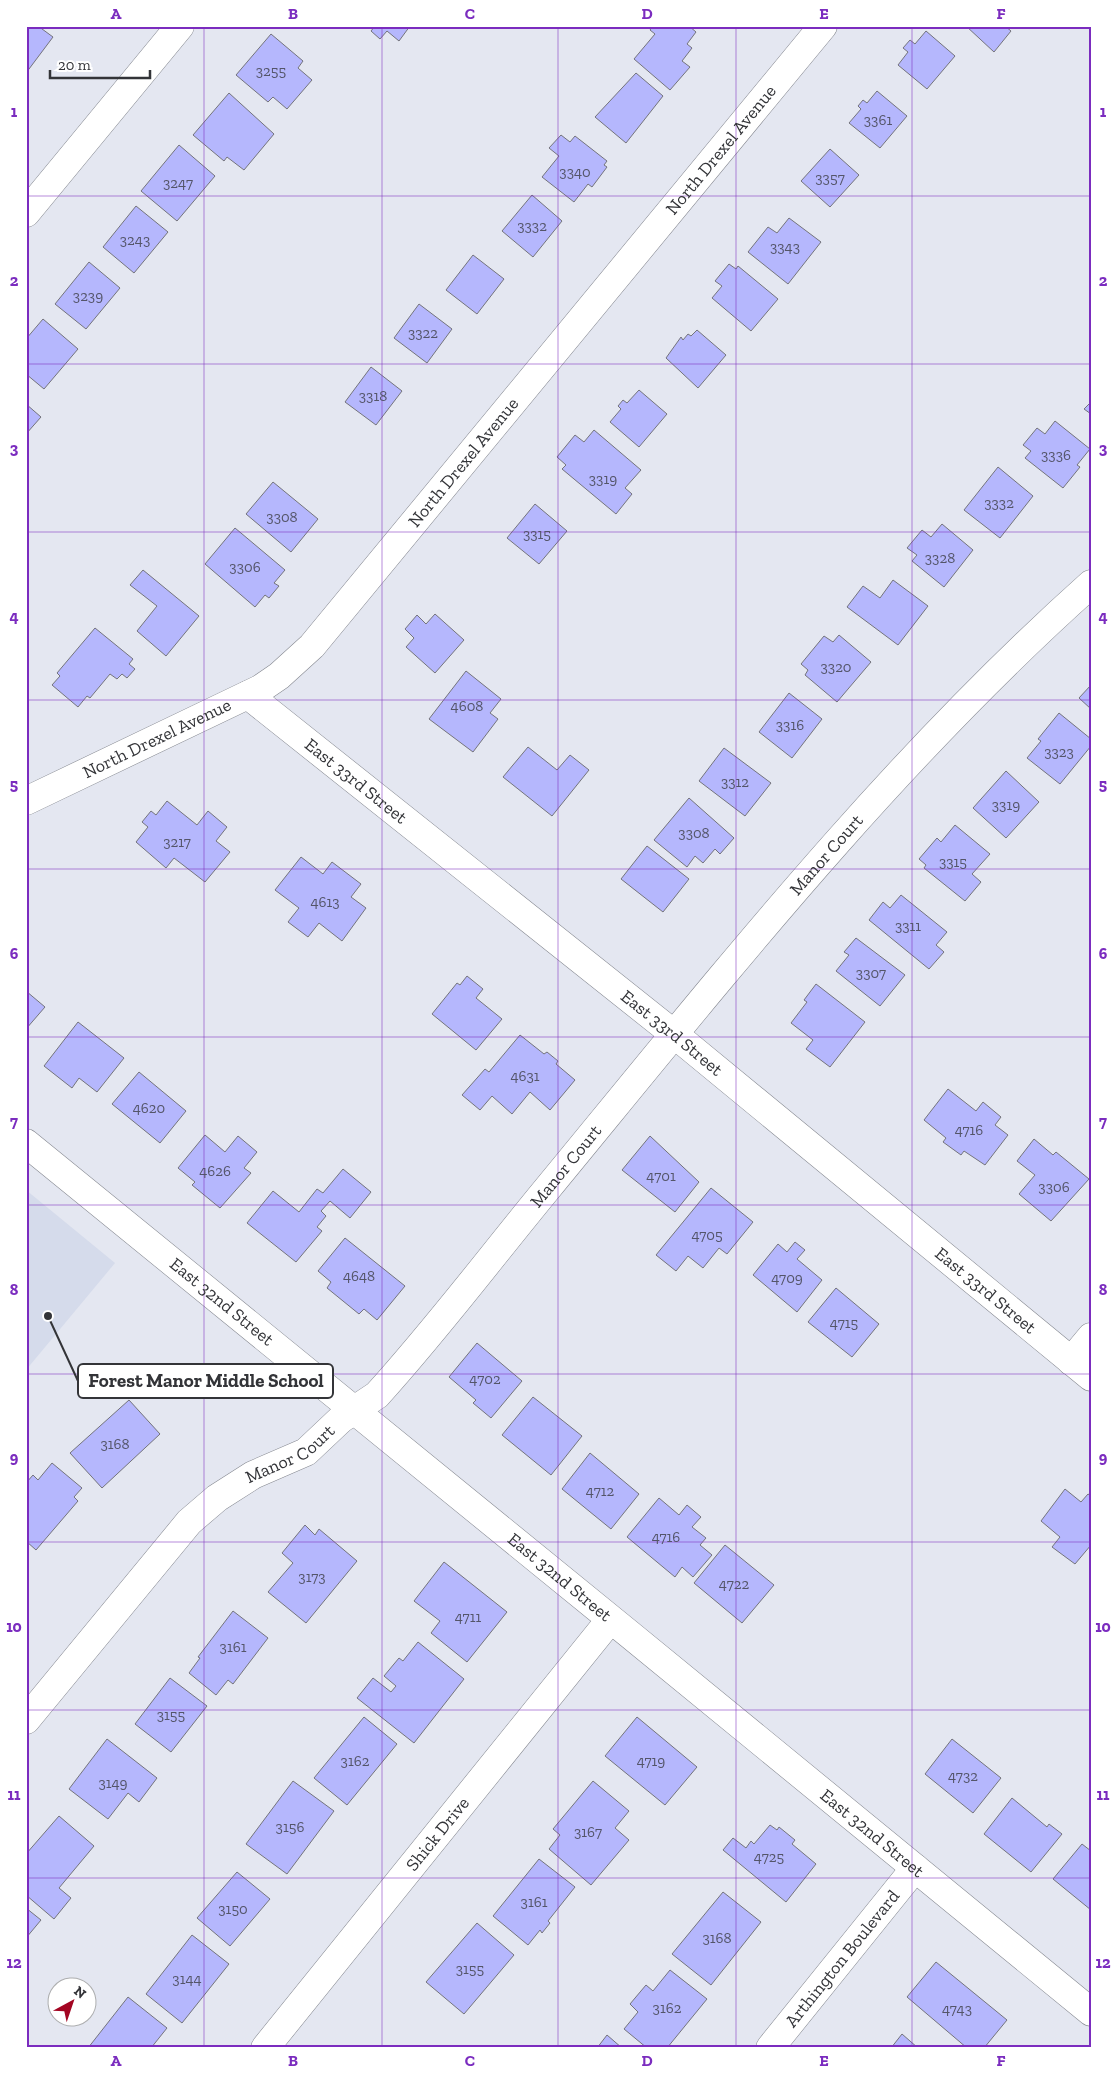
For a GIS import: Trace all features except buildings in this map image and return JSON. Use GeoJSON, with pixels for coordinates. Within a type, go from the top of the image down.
{"type":"FeatureCollection","features":[{"type":"Feature","properties":{"kind":"street"},"geometry":{"type":"LineString","coordinates":[[26,213],[180,26]]}},
{"type":"Feature","properties":{"kind":"street","name":"North Drexel Avenue"},"geometry":{"type":"LineString","coordinates":[[26,801],[248,695],[279,676],[312,646],[823,26]]}},
{"type":"Feature","properties":{"kind":"street","name":"Manor Court"},"geometry":{"type":"LineString","coordinates":[[26,1720],[189,1522],[217,1498],[244,1480],[306,1452],[337,1422],[364,1406],[384,1387],[674,1034],[836,843],[909,762],[1016,653],[1091,584]]}},
{"type":"Feature","properties":{"kind":"street","name":"East 33rd Street"},"geometry":{"type":"LineString","coordinates":[[248,695],[674,1034],[1081,1369]]}},
{"type":"Feature","properties":{"kind":"street","name":"East 32nd Street"},"geometry":{"type":"LineString","coordinates":[[26,1143],[356,1409],[610,1620],[1091,2012]]}},
{"type":"Feature","properties":{"kind":"street"},"geometry":{"type":"LineString","coordinates":[[1081,1369],[1091,1337]]}},
{"type":"Feature","properties":{"kind":"street","name":"Shick Drive"},"geometry":{"type":"LineString","coordinates":[[265,2048],[610,1620]]}},
{"type":"Feature","properties":{"kind":"street","name":"Arthington Boulevard"},"geometry":{"type":"LineString","coordinates":[[770,2048],[915,1868]]}},
{"type":"Feature","properties":{"kind":"shaded area"},"geometry":{"type":"Polygon","coordinates":[[[26,1190],[115,1263],[26,1370],[26,1190]]]}},
{"type":"Feature","properties":{"kind":"place","name":"Forest Manor Middle School"},"geometry":{"type":"Point","coordinates":[48,1316]}}]}
